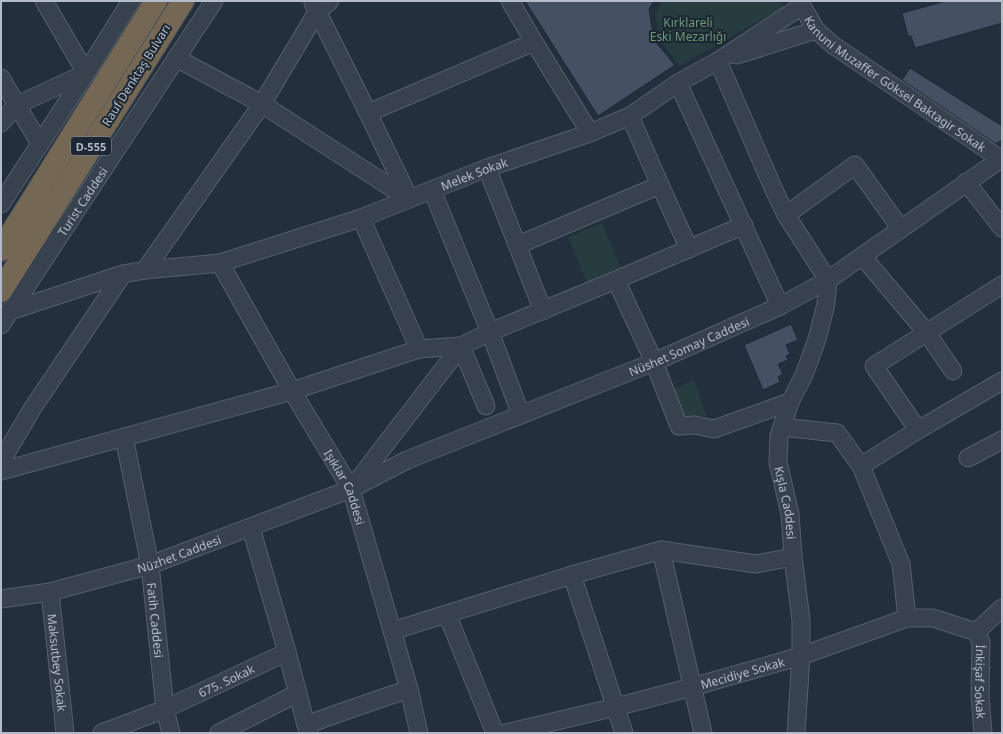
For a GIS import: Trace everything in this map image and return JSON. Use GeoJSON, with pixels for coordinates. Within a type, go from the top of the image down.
{"type":"FeatureCollection","features":[{"type":"Feature","properties":{"kind":"highway","name":"Rauf Denktaş Bulvarı"},"geometry":{"type":"LineString","coordinates":[[1,250],[156,1]]}},
{"type":"Feature","properties":{"kind":"highway","name":"Rauf Denktaş Bulvarı"},"geometry":{"type":"LineString","coordinates":[[1,291],[183,1]]}},
{"type":"Feature","properties":{"kind":"street"},"geometry":{"type":"LineString","coordinates":[[44,1],[86,73]]}},
{"type":"Feature","properties":{"kind":"street"},"geometry":{"type":"LineString","coordinates":[[1,204],[131,1]]}},
{"type":"Feature","properties":{"kind":"street","name":"Turist Caddesi"},"geometry":{"type":"LineString","coordinates":[[5,318],[214,1]]}},
{"type":"Feature","properties":{"kind":"street"},"geometry":{"type":"LineString","coordinates":[[510,1],[590,133]]}},
{"type":"Feature","properties":{"kind":"street","name":"Kanuni Muzaffer Göksel Baktagir Sokak"},"geometry":{"type":"LineString","coordinates":[[800,4],[816,30],[832,45],[1002,159]]}},
{"type":"Feature","properties":{"kind":"street","name":"Melek Sokak"},"geometry":{"type":"LineString","coordinates":[[5,318],[123,274],[145,270],[220,263],[361,218],[487,168],[590,133],[630,116],[678,83],[718,61],[800,4]]}},
{"type":"Feature","properties":{"kind":"street"},"geometry":{"type":"LineString","coordinates":[[145,270],[262,104],[319,5]]}},
{"type":"Feature","properties":{"kind":"street"},"geometry":{"type":"LineString","coordinates":[[319,5],[409,199]]}},
{"type":"Feature","properties":{"kind":"street","name":"Melek Sokak"},"geometry":{"type":"LineString","coordinates":[[718,61],[816,30]]}},
{"type":"Feature","properties":{"kind":"street"},"geometry":{"type":"LineString","coordinates":[[368,113],[534,42]]}},
{"type":"Feature","properties":{"kind":"street"},"geometry":{"type":"LineString","coordinates":[[176,58],[262,104],[409,199]]}},
{"type":"Feature","properties":{"kind":"street"},"geometry":{"type":"LineString","coordinates":[[718,61],[786,215],[828,280]]}},
{"type":"Feature","properties":{"kind":"street"},"geometry":{"type":"LineString","coordinates":[[1,123],[17,104],[86,73]]}},
{"type":"Feature","properties":{"kind":"street"},"geometry":{"type":"LineString","coordinates":[[1,78],[40,144]]}},
{"type":"Feature","properties":{"kind":"street"},"geometry":{"type":"LineString","coordinates":[[678,83],[780,306]]}},
{"type":"Feature","properties":{"kind":"street"},"geometry":{"type":"LineString","coordinates":[[630,116],[689,249]]}},
{"type":"Feature","properties":{"kind":"street","name":"Nüshet Somay Caddesi"},"geometry":{"type":"LineString","coordinates":[[352,489],[407,460],[654,362],[780,306],[828,280],[966,182],[1002,159]]}},
{"type":"Feature","properties":{"kind":"street"},"geometry":{"type":"LineString","coordinates":[[786,215],[854,165],[901,229]]}},
{"type":"Feature","properties":{"kind":"street"},"geometry":{"type":"LineString","coordinates":[[487,168],[543,311]]}},
{"type":"Feature","properties":{"kind":"street"},"geometry":{"type":"LineString","coordinates":[[966,182],[1002,228]]}},
{"type":"Feature","properties":{"kind":"street"},"geometry":{"type":"LineString","coordinates":[[518,245],[660,185]]}},
{"type":"Feature","properties":{"kind":"street"},"geometry":{"type":"LineString","coordinates":[[432,190],[490,332],[521,415]]}},
{"type":"Feature","properties":{"kind":"street"},"geometry":{"type":"LineString","coordinates":[[361,218],[419,349]]}},
{"type":"Feature","properties":{"kind":"street"},"geometry":{"type":"LineString","coordinates":[[1,471],[292,390],[419,349],[461,346],[490,332],[543,311],[744,225]]}},
{"type":"Feature","properties":{"kind":"street"},"geometry":{"type":"LineString","coordinates":[[862,256],[927,333],[953,371]]}},
{"type":"Feature","properties":{"kind":"street","name":"Işıklar Caddesi"},"geometry":{"type":"LineString","coordinates":[[220,263],[292,390],[352,489],[409,689],[419,733]]}},
{"type":"Feature","properties":{"kind":"street"},"geometry":{"type":"LineString","coordinates":[[1,462],[32,409],[123,274]]}},
{"type":"Feature","properties":{"kind":"street"},"geometry":{"type":"LineString","coordinates":[[616,280],[654,362],[680,426],[695,425],[714,429],[790,402]]}},
{"type":"Feature","properties":{"kind":"street","name":"Kışla Caddesi"},"geometry":{"type":"LineString","coordinates":[[796,733],[801,656],[801,620],[793,557],[790,514],[778,462],[779,436],[790,402],[804,375],[817,339],[826,304],[828,280]]}},
{"type":"Feature","properties":{"kind":"street"},"geometry":{"type":"LineString","coordinates":[[918,430],[874,366],[1002,285]]}},
{"type":"Feature","properties":{"kind":"street"},"geometry":{"type":"LineString","coordinates":[[461,346],[486,406]]}},
{"type":"Feature","properties":{"kind":"street"},"geometry":{"type":"LineString","coordinates":[[352,489],[461,346]]}},
{"type":"Feature","properties":{"kind":"street"},"geometry":{"type":"LineString","coordinates":[[861,466],[918,430],[1002,381]]}},
{"type":"Feature","properties":{"kind":"street"},"geometry":{"type":"LineString","coordinates":[[782,427],[837,433],[861,466],[901,564],[907,618]]}},
{"type":"Feature","properties":{"kind":"street","name":"Fatih Caddesi"},"geometry":{"type":"LineString","coordinates":[[124,437],[150,565],[165,709],[171,733]]}},
{"type":"Feature","properties":{"kind":"street"},"geometry":{"type":"LineString","coordinates":[[968,458],[1002,440]]}},
{"type":"Feature","properties":{"kind":"street","name":"Nüzhet Caddesi"},"geometry":{"type":"LineString","coordinates":[[1,599],[50,592],[150,565],[352,489]]}},
{"type":"Feature","properties":{"kind":"street"},"geometry":{"type":"LineString","coordinates":[[251,528],[287,652],[307,729],[338,713],[409,689]]}},
{"type":"Feature","properties":{"kind":"street"},"geometry":{"type":"LineString","coordinates":[[661,550],[703,733]]}},
{"type":"Feature","properties":{"kind":"street"},"geometry":{"type":"LineString","coordinates":[[392,631],[572,575],[661,550],[756,564],[793,557]]}},
{"type":"Feature","properties":{"kind":"street"},"geometry":{"type":"LineString","coordinates":[[572,575],[624,733]]}},
{"type":"Feature","properties":{"kind":"street","name":"Maksutbey Sokak"},"geometry":{"type":"LineString","coordinates":[[50,592],[65,733]]}},
{"type":"Feature","properties":{"kind":"street"},"geometry":{"type":"LineString","coordinates":[[976,632],[1002,608]]}},
{"type":"Feature","properties":{"kind":"street"},"geometry":{"type":"LineString","coordinates":[[447,614],[495,733]]}},
{"type":"Feature","properties":{"kind":"street","name":"Mecidiye Sokak"},"geometry":{"type":"LineString","coordinates":[[506,733],[525,731],[692,687],[801,656],[907,618],[933,618],[976,632]]}},
{"type":"Feature","properties":{"kind":"street","name":"İnkişaf Sokak"},"geometry":{"type":"LineString","coordinates":[[976,632],[981,642],[980,696],[983,733]]}},
{"type":"Feature","properties":{"kind":"street","name":"675. Sokak"},"geometry":{"type":"LineString","coordinates":[[102,733],[165,709],[287,652]]}},
{"type":"Feature","properties":{"kind":"street"},"geometry":{"type":"LineString","coordinates":[[219,733],[298,693]]}},
{"type":"Feature","properties":{"kind":"green space","name":"Kırklareli Eski Mezarlığı"},"geometry":{"type":"Polygon","coordinates":[[[661,1],[780,1],[785,7],[679,66],[663,44],[655,16],[661,1]]]}},
{"type":"Feature","properties":{"kind":"green space"},"geometry":{"type":"Polygon","coordinates":[[[602,223],[621,268],[587,283],[568,237],[602,223]]]}},
{"type":"Feature","properties":{"kind":"green space"},"geometry":{"type":"Polygon","coordinates":[[[694,380],[706,415],[686,420],[672,389],[694,380]]]}},
{"type":"Feature","properties":{"kind":"building"},"geometry":{"type":"Polygon","coordinates":[[[525,1],[654,1],[649,9],[654,40],[675,65],[598,116],[525,1]]]}},
{"type":"Feature","properties":{"kind":"building"},"geometry":{"type":"Polygon","coordinates":[[[946,1],[1002,1],[1002,23],[915,48],[911,36],[908,36],[902,13],[946,1]]]}},
{"type":"Feature","properties":{"kind":"building"},"geometry":{"type":"Polygon","coordinates":[[[910,68],[1002,126],[1002,140],[996,144],[902,80],[910,68]]]}},
{"type":"Feature","properties":{"kind":"building"},"geometry":{"type":"Polygon","coordinates":[[[791,324],[798,340],[786,345],[790,354],[786,356],[788,360],[778,364],[783,374],[778,377],[780,382],[763,390],[744,345],[791,324]]]}}]}
